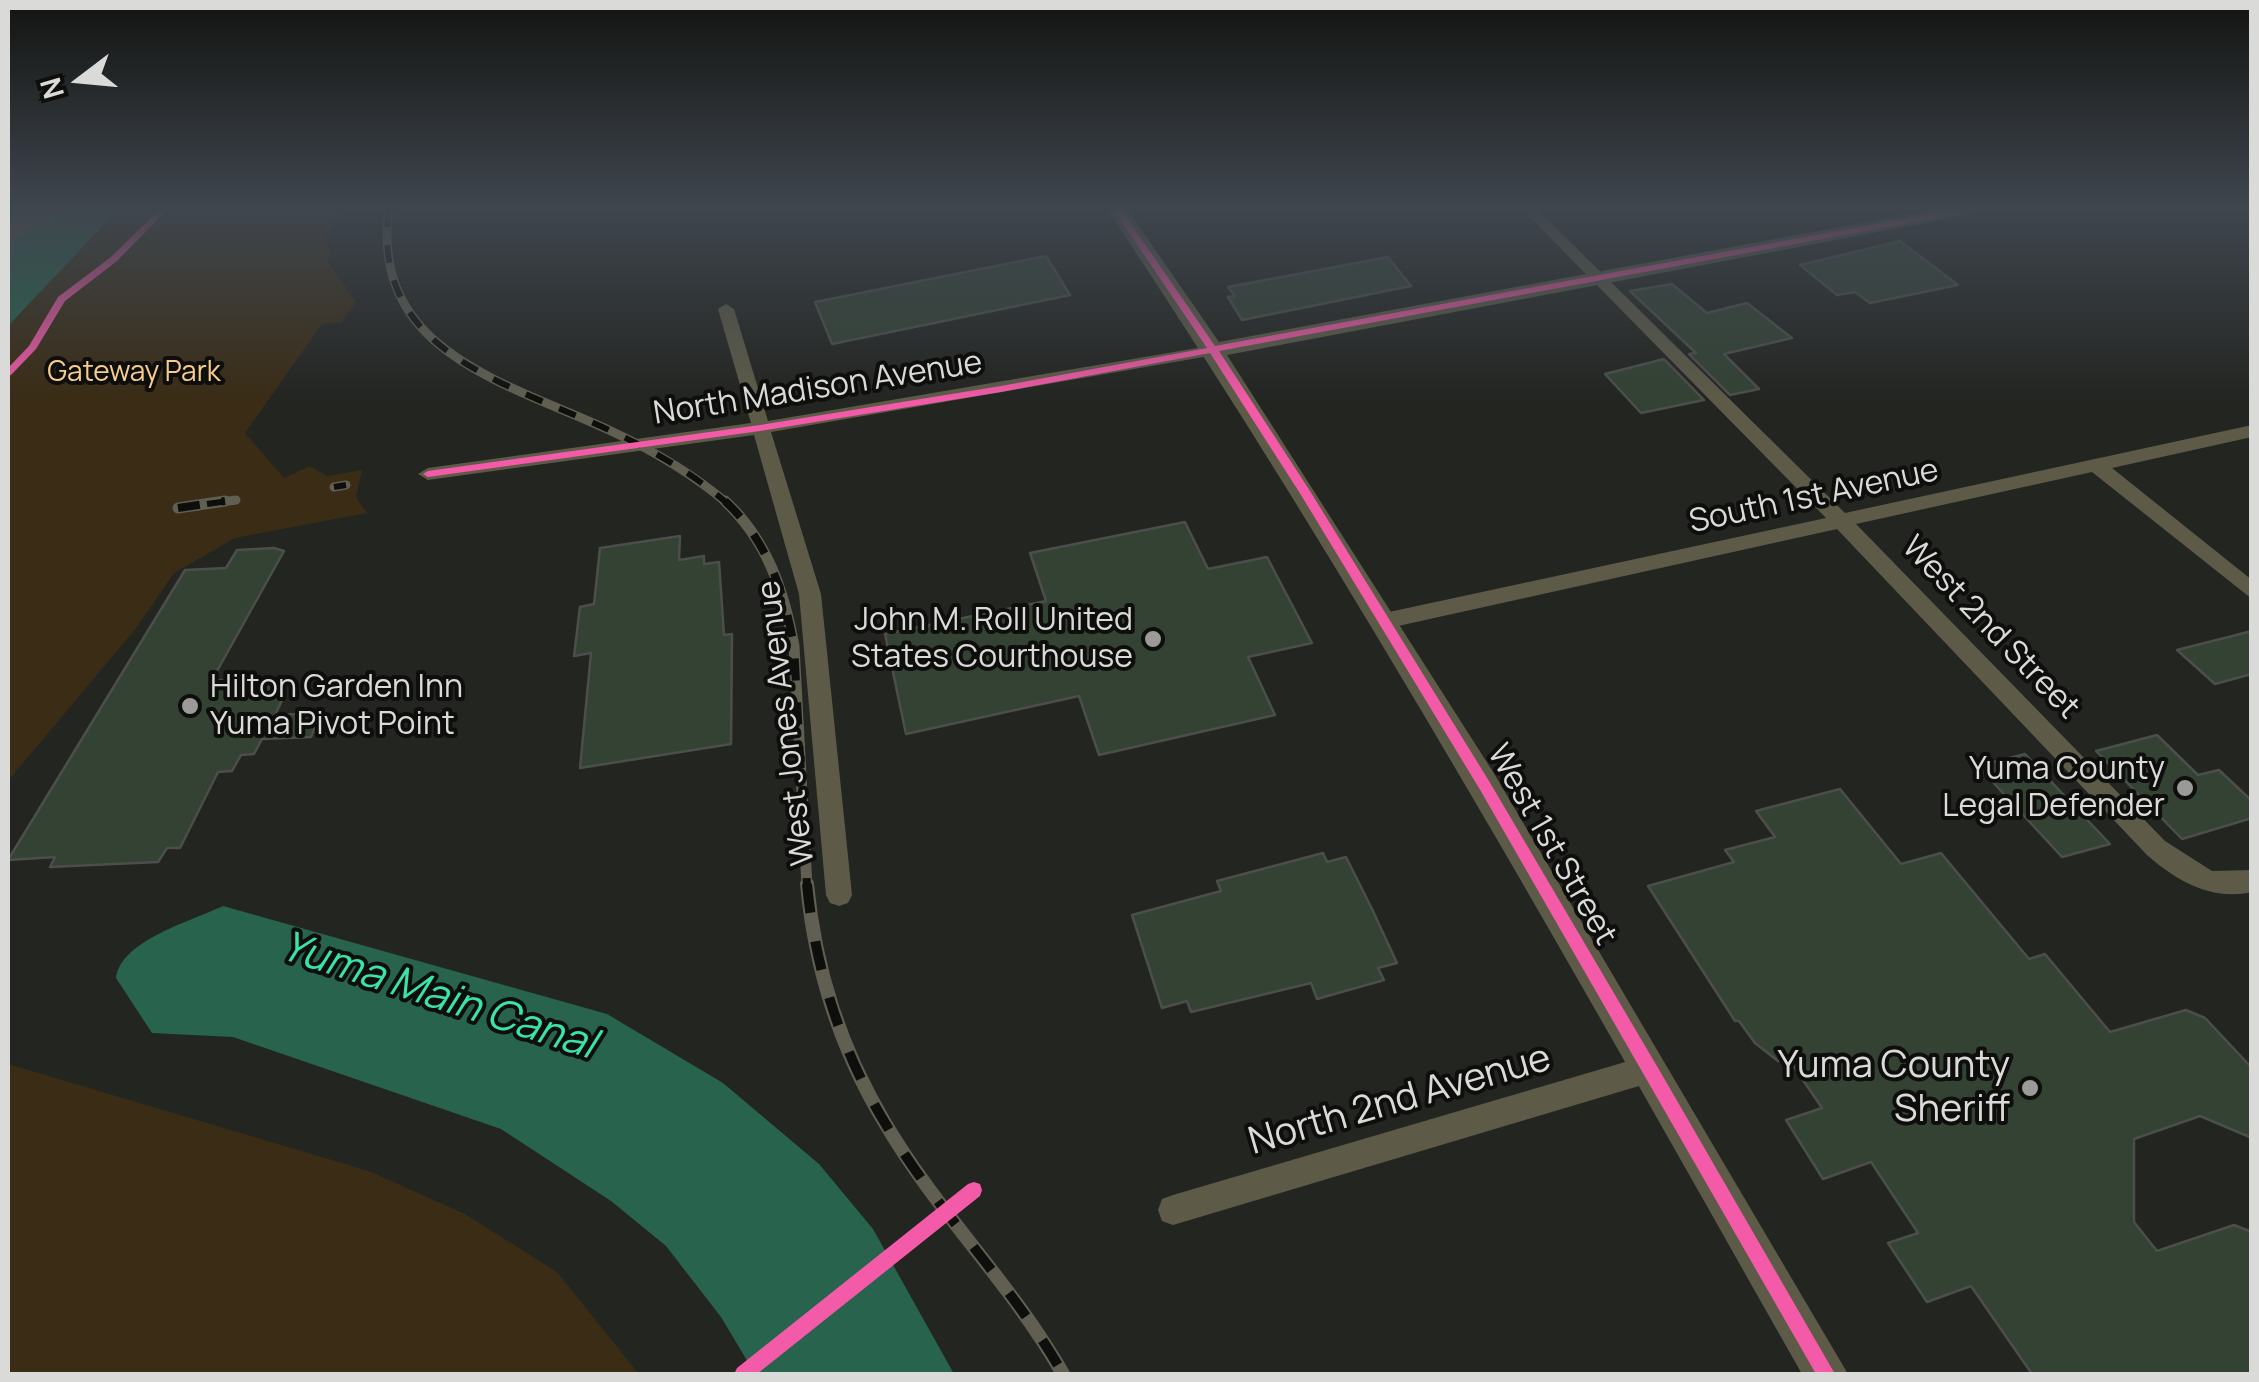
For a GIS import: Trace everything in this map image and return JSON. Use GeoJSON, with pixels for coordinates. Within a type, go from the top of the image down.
{"type":"FeatureCollection","features":[{"type":"Feature","properties":{"kind":"street","name":"West 1st Street"},"geometry":{"type":"LineString","coordinates":[[1162,273],[1389,620],[1826,1374]]}},
{"type":"Feature","properties":{"kind":"street","name":"West 2nd Street"},"geometry":{"type":"LineString","coordinates":[[1593,273],[1842,522],[2156,848],[2194,876],[2219,884],[2252,881]]}},
{"type":"Feature","properties":{"kind":"street"},"geometry":{"type":"LineString","coordinates":[[1215,350],[1610,273]]}},
{"type":"Feature","properties":{"kind":"street","name":"West Jones Avenue"},"geometry":{"type":"LineString","coordinates":[[726,309],[810,594],[839,895]]}},
{"type":"Feature","properties":{"kind":"street","name":"North Madison Avenue"},"geometry":{"type":"LineString","coordinates":[[428,474],[760,428],[1215,350]]}},
{"type":"Feature","properties":{"kind":"street","name":"South 1st Avenue"},"geometry":{"type":"LineString","coordinates":[[1389,620],[2252,431]]}},
{"type":"Feature","properties":{"kind":"street"},"geometry":{"type":"LineString","coordinates":[[2097,466],[2252,592]]}},
{"type":"Feature","properties":{"kind":"street","name":"North 2nd Avenue"},"geometry":{"type":"LineString","coordinates":[[1173,1210],[1649,1069]]}},
{"type":"Feature","properties":{"kind":"green space","name":"Gateway Park"},"geometry":{"type":"Polygon","coordinates":[[[58,273],[336,273],[356,302],[340,323],[322,324],[245,433],[284,478],[310,466],[327,476],[362,470],[356,497],[367,513],[235,538],[174,573],[137,627],[8,781],[8,326],[58,273]]]}},
{"type":"Feature","properties":{"kind":"green space"},"geometry":{"type":"Polygon","coordinates":[[[8,1064],[369,1171],[465,1214],[557,1272],[639,1374],[8,1374],[8,1064]]]}},
{"type":"Feature","properties":{"kind":"water"},"geometry":{"type":"Polygon","coordinates":[[[8,273],[58,273],[8,326],[8,273]]]}},
{"type":"Feature","properties":{"kind":"water","name":"Yuma Main Canal"},"geometry":{"type":"Polygon","coordinates":[[[223,906],[607,1014],[723,1083],[819,1164],[873,1229],[954,1374],[755,1374],[721,1317],[666,1246],[611,1201],[501,1129],[233,1037],[152,1033],[116,978],[121,965],[144,942],[223,906]]]}},
{"type":"Feature","properties":{"kind":"building"},"geometry":{"type":"Polygon","coordinates":[[[958,273],[1057,273],[1070,295],[832,344],[815,302],[958,273]]]}},
{"type":"Feature","properties":{"kind":"building"},"geometry":{"type":"Polygon","coordinates":[[[1300,273],[1401,273],[1411,286],[1242,320],[1228,297],[1235,296],[1228,287],[1300,273]]]}},
{"type":"Feature","properties":{"kind":"building"},"geometry":{"type":"Polygon","coordinates":[[[1810,273],[1943,273],[1958,285],[1870,303],[1855,292],[1837,295],[1810,273]]]}},
{"type":"Feature","properties":{"kind":"building"},"geometry":{"type":"Polygon","coordinates":[[[1672,284],[1707,313],[1747,303],[1792,338],[1724,354],[1759,389],[1730,395],[1689,354],[1696,353],[1630,291],[1672,284]]]}},
{"type":"Feature","properties":{"kind":"building"},"geometry":{"type":"Polygon","coordinates":[[[1664,359],[1704,400],[1641,413],[1605,374],[1664,359]]]}},
{"type":"Feature","properties":{"kind":"building","name":"John M. Roll United States Courthouse"},"geometry":{"type":"Polygon","coordinates":[[[1185,522],[1208,569],[1267,557],[1312,643],[1248,657],[1275,715],[1099,755],[1079,696],[906,734],[885,634],[1046,601],[1030,553],[1185,522]]]}},
{"type":"Feature","properties":{"kind":"building"},"geometry":{"type":"Polygon","coordinates":[[[680,536],[679,560],[704,556],[704,564],[719,562],[724,635],[732,634],[731,744],[580,768],[591,653],[574,656],[580,607],[594,604],[600,548],[680,536]]]}},
{"type":"Feature","properties":{"kind":"building","name":"Hilton Garden Inn Yuma Pivot Point"},"geometry":{"type":"Polygon","coordinates":[[[237,550],[284,551],[212,680],[277,683],[270,699],[283,698],[275,715],[322,713],[311,737],[262,739],[254,754],[241,755],[232,771],[218,772],[180,848],[167,848],[158,862],[50,867],[55,857],[8,860],[185,570],[226,568],[237,550]]]}},
{"type":"Feature","properties":{"kind":"building"},"geometry":{"type":"Polygon","coordinates":[[[2252,631],[2252,674],[2215,684],[2177,650],[2252,631]]]}},
{"type":"Feature","properties":{"kind":"building","name":"Yuma County Legal Defender"},"geometry":{"type":"Polygon","coordinates":[[[2157,735],[2198,775],[2219,770],[2252,801],[2252,818],[2182,839],[2096,751],[2157,735]]]}},
{"type":"Feature","properties":{"kind":"building"},"geometry":{"type":"Polygon","coordinates":[[[2025,754],[2110,844],[2062,857],[1978,766],[2025,754]]]}},
{"type":"Feature","properties":{"kind":"building","name":"Yuma County Sheriff"},"geometry":{"type":"Polygon","coordinates":[[[1840,789],[1901,864],[1941,853],[2029,959],[2045,954],[2110,1032],[2186,1010],[2205,1018],[2252,1068],[2252,1138],[2200,1116],[2134,1139],[2134,1222],[2157,1251],[2234,1225],[2252,1232],[2252,1374],[2032,1374],[1971,1286],[1927,1302],[1888,1243],[1918,1233],[1871,1162],[1823,1179],[1786,1120],[1822,1108],[1788,1058],[1778,1061],[1735,1021],[1648,886],[1734,862],[1725,850],[1775,837],[1756,811],[1840,789]]]}},
{"type":"Feature","properties":{"kind":"building"},"geometry":{"type":"Polygon","coordinates":[[[1323,853],[1327,862],[1346,857],[1372,909],[1397,963],[1378,968],[1384,980],[1317,999],[1311,983],[1191,1012],[1187,1001],[1162,1008],[1132,915],[1221,891],[1217,881],[1323,853]]]}},
{"type":"Feature","properties":{"kind":"railway"},"geometry":{"type":"LineString","coordinates":[[394,273],[401,298],[424,330],[454,356],[491,378],[642,446],[728,504]]}},
{"type":"Feature","properties":{"kind":"railway"},"geometry":{"type":"LineString","coordinates":[[334,487],[346,485]]}},
{"type":"Feature","properties":{"kind":"railway"},"geometry":{"type":"LineString","coordinates":[[207,504],[236,500]]}},
{"type":"Feature","properties":{"kind":"railway"},"geometry":{"type":"LineString","coordinates":[[178,508],[225,501]]}},
{"type":"Feature","properties":{"kind":"railway"},"geometry":{"type":"LineString","coordinates":[[725,501],[728,504]]}},
{"type":"Feature","properties":{"kind":"railway"},"geometry":{"type":"LineString","coordinates":[[728,504],[763,550],[779,586],[790,626],[807,886]]}},
{"type":"Feature","properties":{"kind":"railway"},"geometry":{"type":"LineString","coordinates":[[807,884],[816,947],[832,1008],[869,1095],[905,1156],[1021,1309],[1063,1374]]}},
{"type":"Feature","properties":{"kind":"cycle path"},"geometry":{"type":"LineString","coordinates":[[8,373],[33,347],[61,299],[95,273]]}},
{"type":"Feature","properties":{"kind":"cycle path"},"geometry":{"type":"LineString","coordinates":[[1161,273],[1396,638],[1826,1374]]}},
{"type":"Feature","properties":{"kind":"cycle path"},"geometry":{"type":"LineString","coordinates":[[428,474],[760,428],[1001,389],[1622,273]]}},
{"type":"Feature","properties":{"kind":"cycle path"},"geometry":{"type":"LineString","coordinates":[[743,1374],[974,1190]]}},
{"type":"Feature","properties":{"kind":"place","name":"John M. Roll United States Courthouse"},"geometry":{"type":"Point","coordinates":[1153,639]}},
{"type":"Feature","properties":{"kind":"place","name":"Hilton Garden Inn Yuma Pivot Point"},"geometry":{"type":"Point","coordinates":[190,706]}},
{"type":"Feature","properties":{"kind":"place","name":"Yuma County Legal Defender"},"geometry":{"type":"Point","coordinates":[2185,788]}},
{"type":"Feature","properties":{"kind":"place","name":"Yuma County Sheriff"},"geometry":{"type":"Point","coordinates":[2030,1088]}}]}
